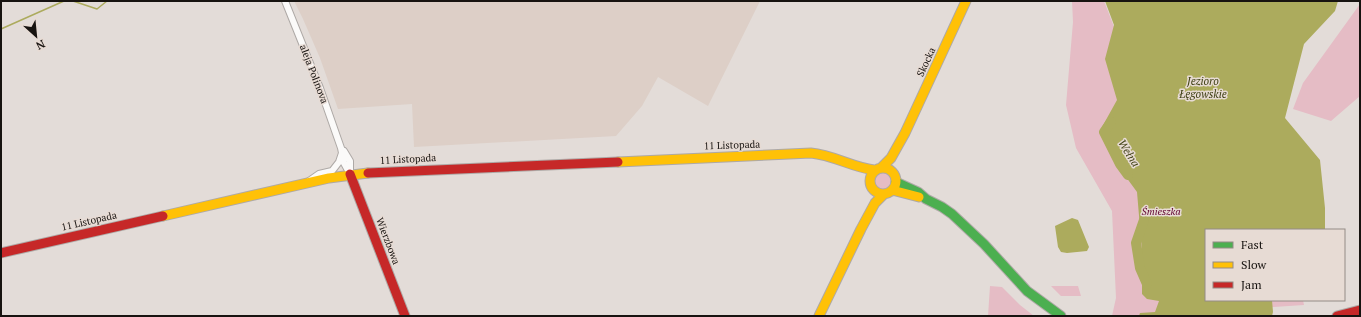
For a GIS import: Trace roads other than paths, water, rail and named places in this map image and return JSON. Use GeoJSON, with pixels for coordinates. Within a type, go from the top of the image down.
{"type":"FeatureCollection","features":[{"type":"Feature","properties":{"kind":"main road","name":"Skocka"},"geometry":{"type":"LineString","coordinates":[[878,169],[891,158],[905,133],[966,1]]}},
{"type":"Feature","properties":{"kind":"main road","name":"Skocka"},"geometry":{"type":"LineString","coordinates":[[819,316],[860,229],[875,202],[892,185],[896,159],[905,133]]}},
{"type":"Feature","properties":{"kind":"main road","name":"11 Listopada"},"geometry":{"type":"LineString","coordinates":[[1,253],[350,174],[805,153],[834,157],[861,168],[878,169]]}},
{"type":"Feature","properties":{"kind":"main road","name":"11 Listopada"},"geometry":{"type":"LineString","coordinates":[[825,155],[862,174],[870,185]]}},
{"type":"Feature","properties":{"kind":"main road"},"geometry":{"type":"LineString","coordinates":[[887,168],[892,185],[879,194],[870,185],[870,177],[878,169],[887,168]]}},
{"type":"Feature","properties":{"kind":"main road","name":"Wierzbowa"},"geometry":{"type":"LineString","coordinates":[[350,174],[405,316]]}},
{"type":"Feature","properties":{"kind":"main road","name":"Skocka"},"geometry":{"type":"LineString","coordinates":[[860,229],[872,198],[870,185]]}},
{"type":"Feature","properties":{"kind":"main road"},"geometry":{"type":"LineString","coordinates":[[892,185],[942,206],[984,244],[1027,290],[1061,316]]}},
{"type":"Feature","properties":{"kind":"main road"},"geometry":{"type":"LineString","coordinates":[[1337,316],[1360,310]]}},
{"type":"Feature","properties":{"kind":"street","name":"aleja Polinova"},"geometry":{"type":"LineString","coordinates":[[285,1],[320,88],[342,150],[350,161],[350,174]]}},
{"type":"Feature","properties":{"kind":"street"},"geometry":{"type":"LineString","coordinates":[[306,183],[319,174],[332,171],[339,162],[342,150]]}},
{"type":"Feature","properties":{"kind":"water","name":"Jezioro Łęgowskie"},"geometry":{"type":"Polygon","coordinates":[[[1105,1],[1338,1],[1335,11],[1304,44],[1285,118],[1320,160],[1325,208],[1325,229],[1205,229],[1205,301],[1272,301],[1272,316],[1139,316],[1140,313],[1155,312],[1159,301],[1147,299],[1142,294],[1142,251],[1137,192],[1126,177],[1102,127],[1117,100],[1105,59],[1114,25],[1105,1]]]}},
{"type":"Feature","properties":{"kind":"water"},"geometry":{"type":"Polygon","coordinates":[[[1072,218],[1078,220],[1089,247],[1087,251],[1067,253],[1061,252],[1058,247],[1055,226],[1072,218]]]}},
{"type":"Feature","properties":{"kind":"waterway"},"geometry":{"type":"LineString","coordinates":[[1,29],[64,1]]}},
{"type":"Feature","properties":{"kind":"waterway"},"geometry":{"type":"LineString","coordinates":[[73,1],[97,9],[107,1]]}},
{"type":"Feature","properties":{"kind":"waterway","name":"Wełna"},"geometry":{"type":"LineString","coordinates":[[1111,122],[1104,132],[1120,164],[1128,175]]}},
{"type":"Feature","properties":{"kind":"waterway","name":"Wełna"},"geometry":{"type":"LineString","coordinates":[[1144,220],[1136,243],[1140,268],[1147,284]]}},
{"type":"Feature","properties":{"kind":"park label","name":"Śmieszka"},"geometry":{"type":"Point","coordinates":[1161,211]}}]}
